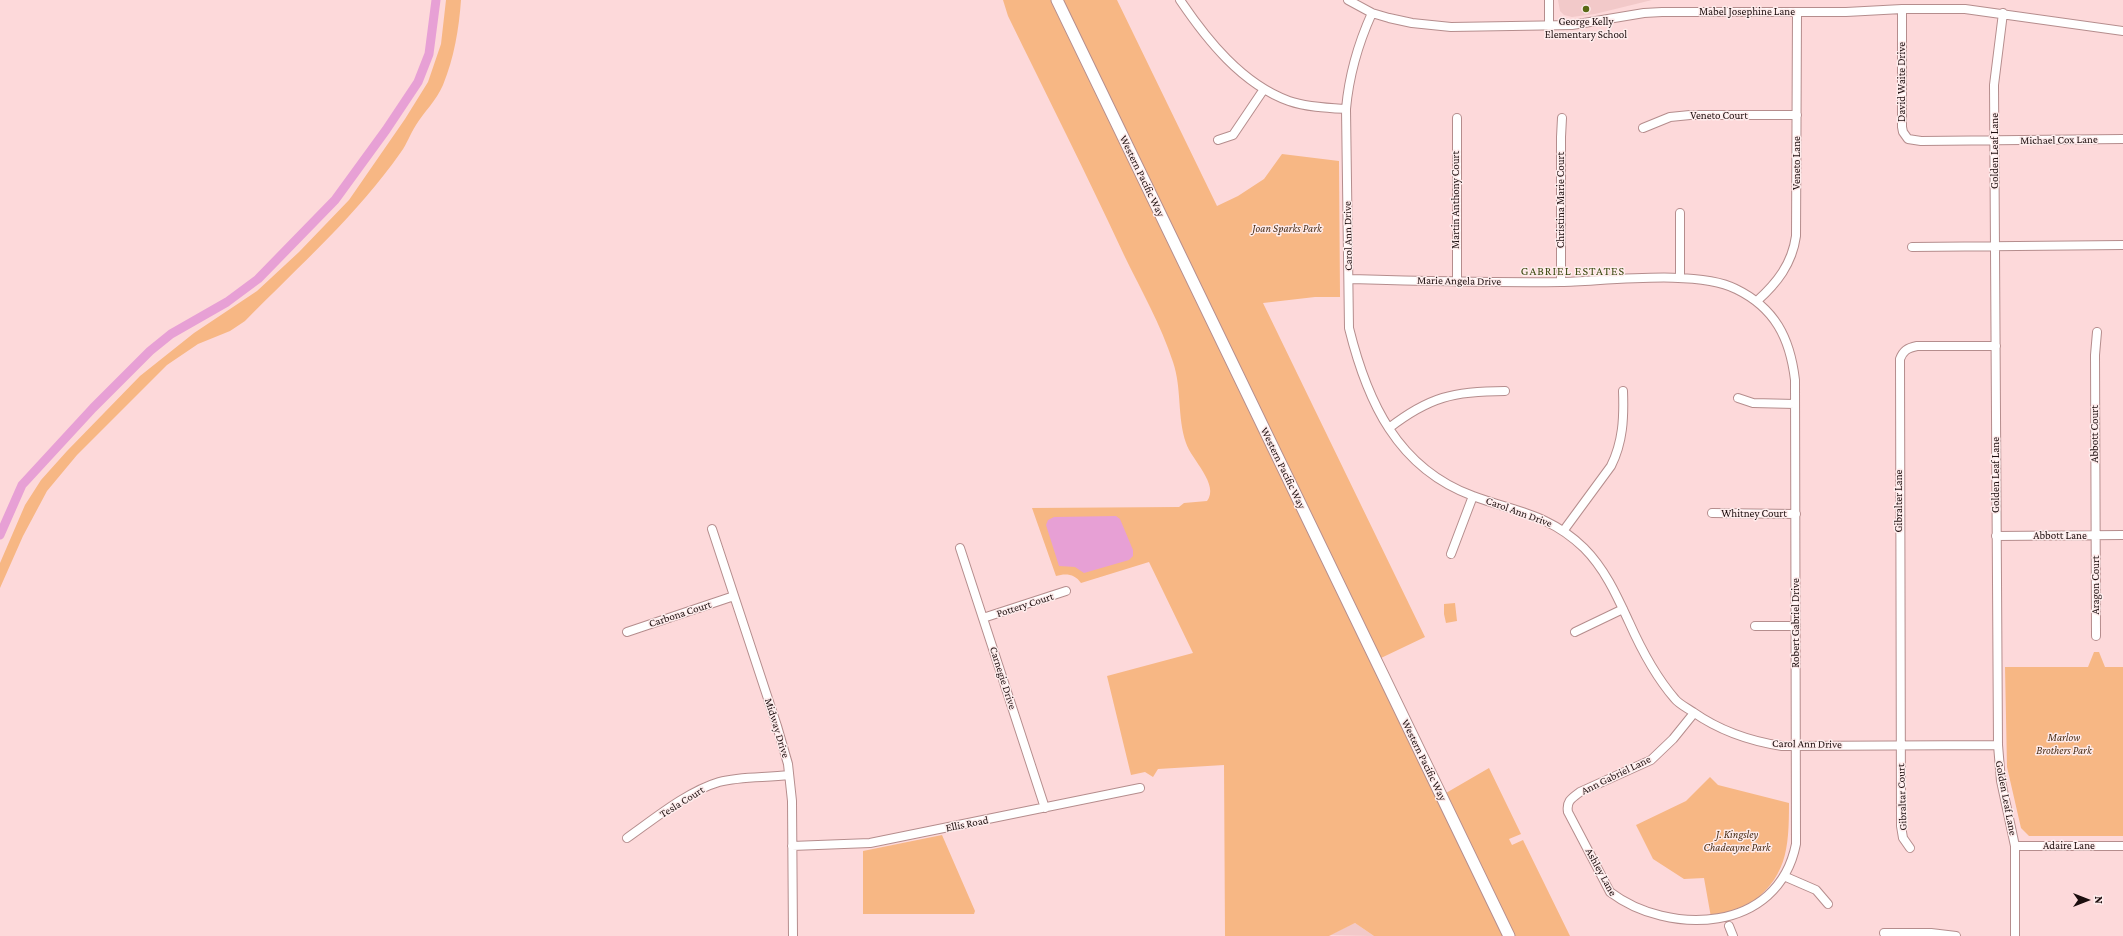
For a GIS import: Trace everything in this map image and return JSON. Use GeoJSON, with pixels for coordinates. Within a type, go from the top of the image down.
{"type":"FeatureCollection","features":[{"type":"Feature","properties":{"kind":"street","name":"Western Pacific Way"},"geometry":{"type":"LineString","coordinates":[[1057,0],[1509,936]]}},
{"type":"Feature","properties":{"kind":"street"},"geometry":{"type":"LineString","coordinates":[[1180,0],[1197,25],[1230,63],[1264,89],[1289,101],[1346,109]]}},
{"type":"Feature","properties":{"kind":"street","name":"Mabel Josephine Lane"},"geometry":{"type":"LineString","coordinates":[[1348,0],[1372,13],[1412,23],[1450,26],[1549,26],[1593,23],[1644,13],[1846,12],[1902,9],[1965,9],[2003,13],[2123,31]]}},
{"type":"Feature","properties":{"kind":"street"},"geometry":{"type":"LineString","coordinates":[[1549,0],[1549,26]]}},
{"type":"Feature","properties":{"kind":"street","name":"David Waite Drive"},"geometry":{"type":"LineString","coordinates":[[1902,9],[1902,127],[1905,135],[1913,141],[1995,141]]}},
{"type":"Feature","properties":{"kind":"street","name":"Veneto Lane"},"geometry":{"type":"LineString","coordinates":[[1757,301],[1769,290],[1790,262],[1795,247],[1798,168],[1797,12]]}},
{"type":"Feature","properties":{"kind":"street","name":"Carol Ann Drive"},"geometry":{"type":"LineString","coordinates":[[1372,13],[1354,60],[1349,83],[1346,109],[1349,328],[1357,361],[1368,390],[1389,428],[1402,447],[1426,470],[1454,488],[1473,496],[1530,514],[1564,530],[1585,549],[1602,569],[1657,676],[1676,700],[1694,713],[1720,728],[1748,739],[1782,746],[1998,745]]}},
{"type":"Feature","properties":{"kind":"street","name":"Golden Leaf Lane"},"geometry":{"type":"LineString","coordinates":[[2003,13],[1995,68],[1998,745],[2001,781],[2015,846],[2015,936]]}},
{"type":"Feature","properties":{"kind":"street"},"geometry":{"type":"LineString","coordinates":[[1218,140],[1233,135],[1264,89]]}},
{"type":"Feature","properties":{"kind":"street","name":"Veneto Court"},"geometry":{"type":"LineString","coordinates":[[1643,128],[1670,117],[1690,115],[1798,115]]}},
{"type":"Feature","properties":{"kind":"street","name":"Martin Anthony Court"},"geometry":{"type":"LineString","coordinates":[[1457,118],[1457,282]]}},
{"type":"Feature","properties":{"kind":"street","name":"Christina Marie Court"},"geometry":{"type":"LineString","coordinates":[[1561,282],[1562,118]]}},
{"type":"Feature","properties":{"kind":"street","name":"Michael Cox Lane"},"geometry":{"type":"LineString","coordinates":[[1995,141],[2123,139]]}},
{"type":"Feature","properties":{"kind":"street"},"geometry":{"type":"LineString","coordinates":[[1680,213],[1680,278]]}},
{"type":"Feature","properties":{"kind":"street"},"geometry":{"type":"LineString","coordinates":[[1912,247],[1996,245],[2123,245]]}},
{"type":"Feature","properties":{"kind":"street","name":"Marie Angela Drive"},"geometry":{"type":"LineString","coordinates":[[1349,279],[1457,282],[1561,282],[1680,278],[1716,281],[1734,288],[1757,301]]}},
{"type":"Feature","properties":{"kind":"street","name":"Robert Gabriel Drive"},"geometry":{"type":"LineString","coordinates":[[1744,919],[1768,901],[1786,876],[1793,860],[1796,844],[1796,514],[1795,404],[1792,355],[1778,324],[1757,301]]}},
{"type":"Feature","properties":{"kind":"street","name":"Abbott Court"},"geometry":{"type":"LineString","coordinates":[[2096,535],[2095,355],[2097,332]]}},
{"type":"Feature","properties":{"kind":"street","name":"Gibralter Lane"},"geometry":{"type":"LineString","coordinates":[[1900,745],[1900,359],[1903,352],[1909,347],[1916,346],[1996,346]]}},
{"type":"Feature","properties":{"kind":"street"},"geometry":{"type":"LineString","coordinates":[[1389,428],[1408,413],[1442,396],[1464,392],[1505,390]]}},
{"type":"Feature","properties":{"kind":"street"},"geometry":{"type":"LineString","coordinates":[[1564,530],[1602,478],[1616,454],[1622,434],[1623,391]]}},
{"type":"Feature","properties":{"kind":"street"},"geometry":{"type":"LineString","coordinates":[[1738,398],[1753,403],[1795,404]]}},
{"type":"Feature","properties":{"kind":"street"},"geometry":{"type":"LineString","coordinates":[[1450,554],[1473,496]]}},
{"type":"Feature","properties":{"kind":"street","name":"Whitney Court"},"geometry":{"type":"LineString","coordinates":[[1712,513],[1796,514]]}},
{"type":"Feature","properties":{"kind":"street","name":"Midway Drive"},"geometry":{"type":"LineString","coordinates":[[712,529],[782,742],[789,775],[792,846],[793,936]]}},
{"type":"Feature","properties":{"kind":"street","name":"Aragon Court"},"geometry":{"type":"LineString","coordinates":[[2096,535],[2096,636]]}},
{"type":"Feature","properties":{"kind":"street","name":"Abbott Lane"},"geometry":{"type":"LineString","coordinates":[[1996,536],[2123,535]]}},
{"type":"Feature","properties":{"kind":"street","name":"Carnegie Drive"},"geometry":{"type":"LineString","coordinates":[[960,548],[1045,808]]}},
{"type":"Feature","properties":{"kind":"street","name":"Pottery Court"},"geometry":{"type":"LineString","coordinates":[[983,618],[1066,591]]}},
{"type":"Feature","properties":{"kind":"street","name":"Carbona Court"},"geometry":{"type":"LineString","coordinates":[[627,632],[734,596]]}},
{"type":"Feature","properties":{"kind":"street"},"geometry":{"type":"LineString","coordinates":[[1575,632],[1623,609]]}},
{"type":"Feature","properties":{"kind":"street"},"geometry":{"type":"LineString","coordinates":[[1755,626],[1796,626]]}},
{"type":"Feature","properties":{"kind":"street","name":"Ann Gabriel Lane"},"geometry":{"type":"LineString","coordinates":[[1569,800],[1580,792],[1651,760],[1673,739],[1694,713]]}},
{"type":"Feature","properties":{"kind":"street","name":"Gibraltar Court"},"geometry":{"type":"LineString","coordinates":[[1900,745],[1901,826],[1903,838],[1910,848]]}},
{"type":"Feature","properties":{"kind":"street","name":"Tesla Court"},"geometry":{"type":"LineString","coordinates":[[627,838],[691,795],[709,786],[738,778],[789,775]]}},
{"type":"Feature","properties":{"kind":"street","name":"Ellis Road"},"geometry":{"type":"LineString","coordinates":[[792,846],[870,843],[1140,788]]}},
{"type":"Feature","properties":{"kind":"street","name":"Ashley Lane"},"geometry":{"type":"LineString","coordinates":[[1569,800],[1567,806],[1568,812],[1610,892],[1619,903],[1643,919]]}},
{"type":"Feature","properties":{"kind":"street","name":"Adaire Lane"},"geometry":{"type":"LineString","coordinates":[[2015,846],[2123,846]]}},
{"type":"Feature","properties":{"kind":"street"},"geometry":{"type":"LineString","coordinates":[[1786,876],[1816,890],[1828,904]]}},
{"type":"Feature","properties":{"kind":"street"},"geometry":{"type":"LineString","coordinates":[[1729,926],[1733,936]]}},
{"type":"Feature","properties":{"kind":"street"},"geometry":{"type":"LineString","coordinates":[[1884,933],[1931,933],[1956,936]]}},
{"type":"Feature","properties":{"kind":"shaded area","name":"George Kelly Elementary School"},"geometry":{"type":"Polygon","coordinates":[[[1558,0],[1652,0],[1595,14],[1572,17],[1564,15],[1560,11],[1558,0]]]}},
{"type":"Feature","properties":{"kind":"shaded area"},"geometry":{"type":"Polygon","coordinates":[[[1116,516],[1120,519],[1133,550],[1133,556],[1129,560],[1084,573],[1075,567],[1059,566],[1046,525],[1048,520],[1054,517],[1116,516]]]}},
{"type":"Feature","properties":{"kind":"shaded area"},"geometry":{"type":"Polygon","coordinates":[[[1355,923],[1374,936],[1330,935],[1355,923]]]}},
{"type":"Feature","properties":{"kind":"green space"},"geometry":{"type":"Polygon","coordinates":[[[446,0],[461,0],[459,22],[447,75],[437,96],[416,125],[403,149],[384,175],[347,219],[245,321],[230,331],[198,344],[167,365],[77,455],[47,491],[23,536],[0,588],[0,563],[25,505],[41,480],[67,451],[140,376],[194,333],[257,291],[299,252],[349,200],[405,119],[428,82],[441,44],[446,0]]]}},
{"type":"Feature","properties":{"kind":"green space"},"geometry":{"type":"Polygon","coordinates":[[[1003,0],[1053,0],[1506,936],[1374,936],[1355,923],[1329,936],[1225,936],[1224,765],[1158,769],[1153,777],[1145,772],[1131,775],[1107,676],[1193,653],[1149,562],[1081,583],[1079,580],[1070,575],[1056,576],[1032,508],[1179,507],[1184,503],[1207,501],[1210,495],[1210,487],[1186,443],[1181,423],[1176,372],[1163,335],[1008,16],[1003,0]]]}},
{"type":"Feature","properties":{"kind":"green space","name":"Joan Sparks Park"},"geometry":{"type":"Polygon","coordinates":[[[1063,0],[1117,0],[1217,206],[1238,196],[1264,179],[1282,154],[1339,161],[1340,297],[1315,297],[1263,303],[1425,637],[1381,658],[1063,0]]]}},
{"type":"Feature","properties":{"kind":"green space"},"geometry":{"type":"Polygon","coordinates":[[[1455,603],[1457,621],[1446,623],[1444,604],[1455,603]]]}},
{"type":"Feature","properties":{"kind":"green space","name":"Marlow Brothers Park"},"geometry":{"type":"Polygon","coordinates":[[[2094,652],[2099,652],[2105,667],[2123,667],[2123,836],[2029,836],[2021,828],[2007,767],[2005,667],[2088,667],[2094,652]]]}},
{"type":"Feature","properties":{"kind":"green space"},"geometry":{"type":"Polygon","coordinates":[[[1489,768],[1521,834],[1509,839],[1512,845],[1523,840],[1570,936],[1515,936],[1446,793],[1489,768]]]}},
{"type":"Feature","properties":{"kind":"green space","name":"J. Kingsley Chadeayne Park"},"geometry":{"type":"Polygon","coordinates":[[[1710,777],[1718,785],[1789,803],[1786,849],[1783,862],[1770,886],[1759,897],[1745,907],[1721,920],[1712,923],[1704,878],[1684,879],[1653,859],[1636,825],[1686,801],[1710,777]]]}},
{"type":"Feature","properties":{"kind":"green space"},"geometry":{"type":"Polygon","coordinates":[[[942,835],[975,911],[974,914],[863,914],[863,851],[942,835]]]}},
{"type":"Feature","properties":{"kind":"waterway"},"geometry":{"type":"LineString","coordinates":[[0,535],[22,485],[93,408],[150,351],[171,334],[227,302],[258,279],[335,200],[386,130],[418,82],[429,54],[436,0]]}},
{"type":"Feature","properties":{"kind":"place","name":"George Kelly Elementary School"},"geometry":{"type":"Point","coordinates":[1586,9]}},
{"type":"Feature","properties":{"kind":"district","name":"GABRIEL ESTATES"},"geometry":{"type":"Point","coordinates":[1573,271]}}]}
